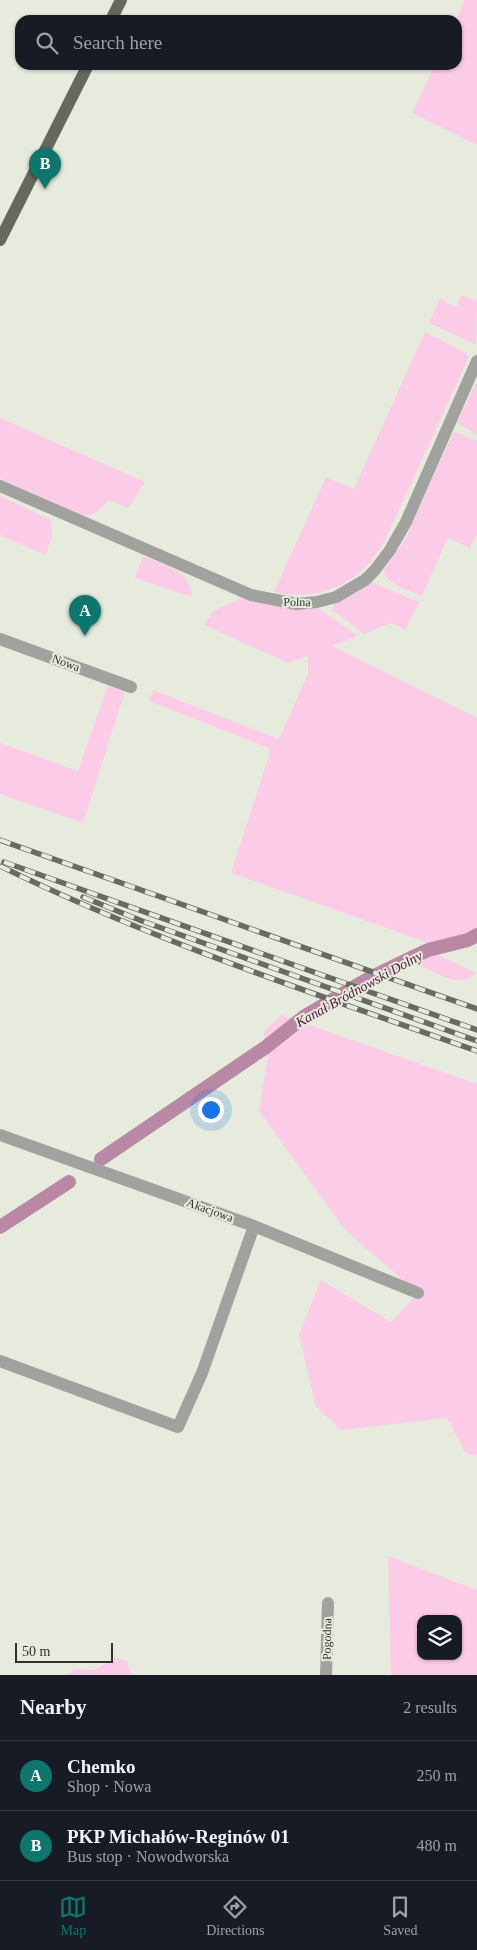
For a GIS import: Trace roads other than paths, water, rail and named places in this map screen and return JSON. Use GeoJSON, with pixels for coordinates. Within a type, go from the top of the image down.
{"type":"FeatureCollection","features":[{"type":"Feature","properties":{"kind":"main road"},"geometry":{"type":"LineString","coordinates":[[114,15],[121,0]]}},
{"type":"Feature","properties":{"kind":"main road"},"geometry":{"type":"LineString","coordinates":[[0,240],[85,70]]}},
{"type":"Feature","properties":{"kind":"street","name":"Polna"},"geometry":{"type":"LineString","coordinates":[[0,486],[251,595],[297,604],[327,600],[353,589],[365,580],[390,550],[406,522],[477,361]]}},
{"type":"Feature","properties":{"kind":"street","name":"Nowa"},"geometry":{"type":"LineString","coordinates":[[0,639],[131,687]]}},
{"type":"Feature","properties":{"kind":"street","name":"Akacjowa"},"geometry":{"type":"LineString","coordinates":[[0,1135],[254,1226],[418,1293]]}},
{"type":"Feature","properties":{"kind":"street"},"geometry":{"type":"LineString","coordinates":[[0,1361],[178,1427],[202,1372],[254,1226]]}},
{"type":"Feature","properties":{"kind":"street","name":"Pogodna"},"geometry":{"type":"LineString","coordinates":[[326,1675],[328,1603]]}},
{"type":"Feature","properties":{"kind":"waterway","name":"Kanał Bródnowski Dolny"},"geometry":{"type":"LineString","coordinates":[[101,1159],[266,1047],[305,1016],[368,979],[413,957],[428,950],[468,940],[477,935]]}},
{"type":"Feature","properties":{"kind":"waterway","name":"Kanał Bródnowski Dolny"},"geometry":{"type":"LineString","coordinates":[[0,1227],[69,1182]]}},
{"type":"Feature","properties":{"kind":"railway"},"geometry":{"type":"LineString","coordinates":[[0,840],[477,1009]]}},
{"type":"Feature","properties":{"kind":"railway"},"geometry":{"type":"LineString","coordinates":[[4,862],[477,1030]]}},
{"type":"Feature","properties":{"kind":"railway"},"geometry":{"type":"LineString","coordinates":[[0,866],[116,919],[296,987],[477,1051]]}},
{"type":"Feature","properties":{"kind":"railway"},"geometry":{"type":"LineString","coordinates":[[83,897],[142,921],[477,1041]]}},
{"type":"Feature","properties":{"kind":"place","name":"PKP Michałów-Reginów 01"},"geometry":{"type":"Point","coordinates":[45,189]}},
{"type":"Feature","properties":{"kind":"place","name":"Chemko"},"geometry":{"type":"Point","coordinates":[85,636]}}]}
